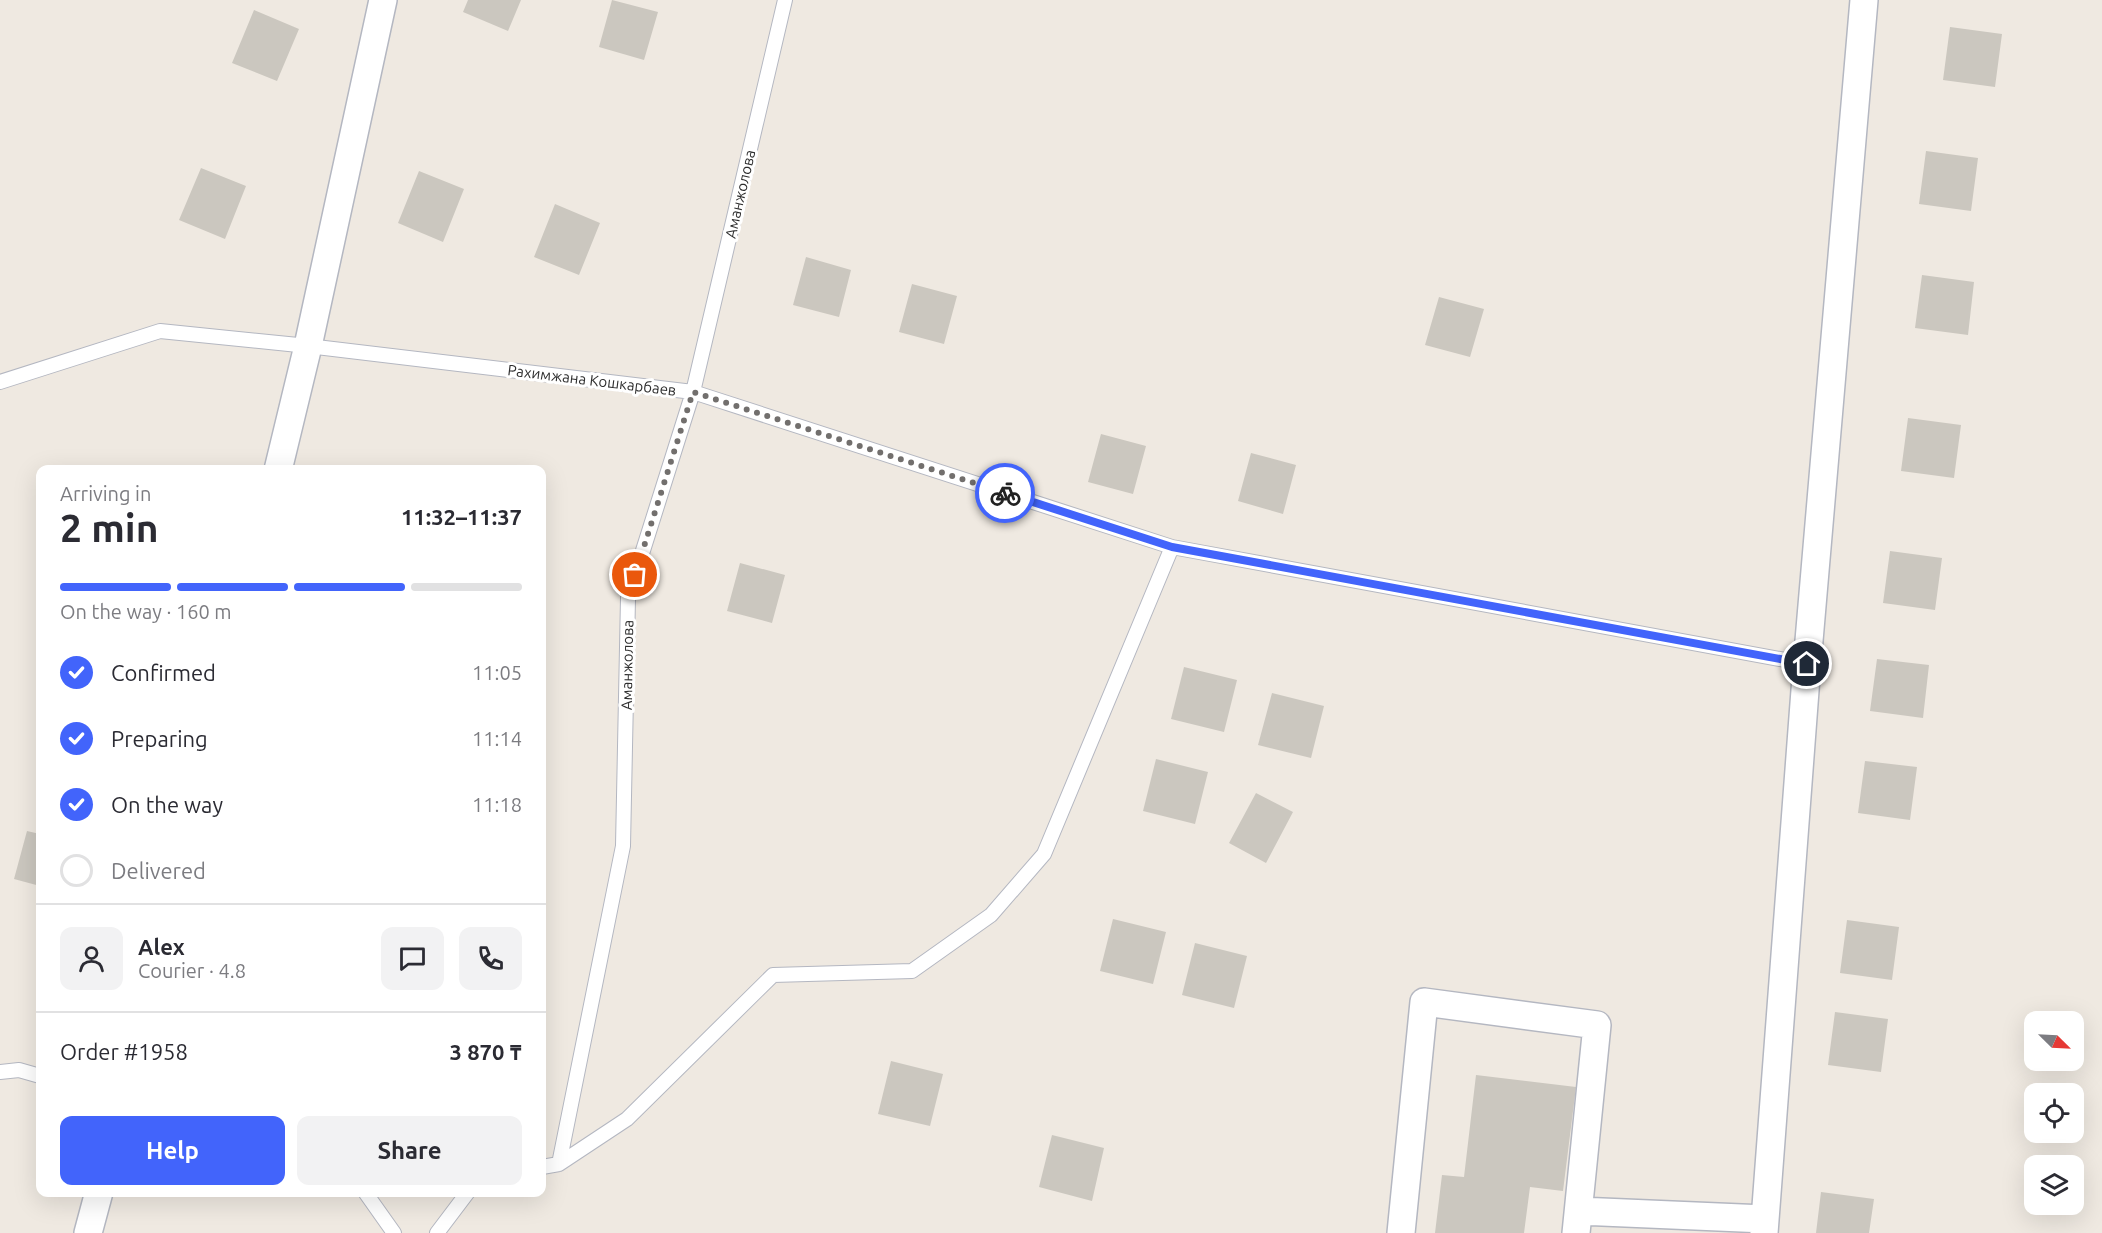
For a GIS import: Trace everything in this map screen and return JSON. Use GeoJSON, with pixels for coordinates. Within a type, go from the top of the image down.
{"type":"FeatureCollection","features":[{"type":"Feature","properties":{"kind":"street"},"geometry":{"type":"LineString","coordinates":[[279,465],[308,346],[383,0]]}},
{"type":"Feature","properties":{"kind":"street"},"geometry":{"type":"LineString","coordinates":[[1401,1233],[1424,1002],[1597,1025],[1577,1222],[1765,1226],[1807,664],[1864,0]]}},
{"type":"Feature","properties":{"kind":"street"},"geometry":{"type":"LineString","coordinates":[[88,1233],[98,1197]]}},
{"type":"Feature","properties":{"kind":"lane","name":"Аманжолова"},"geometry":{"type":"LineString","coordinates":[[559,1164],[623,846],[628,598],[693,392],[785,0]]}},
{"type":"Feature","properties":{"kind":"lane","name":"Рахимжана Кошкарбаев"},"geometry":{"type":"LineString","coordinates":[[0,382],[160,331],[308,346],[693,392],[1172,547],[1807,664]]}},
{"type":"Feature","properties":{"kind":"lane"},"geometry":{"type":"LineString","coordinates":[[546,1166],[559,1164],[627,1119],[774,975],[912,970],[990,915],[1044,854],[1172,547]]}},
{"type":"Feature","properties":{"kind":"lane"},"geometry":{"type":"LineString","coordinates":[[0,1071],[19,1070],[36,1075]]}},
{"type":"Feature","properties":{"kind":"lane"},"geometry":{"type":"LineString","coordinates":[[369,1197],[394,1233]]}},
{"type":"Feature","properties":{"kind":"lane"},"geometry":{"type":"LineString","coordinates":[[437,1233],[464,1197]]}},
{"type":"Feature","properties":{"kind":"building"},"geometry":{"type":"Polygon","coordinates":[[[468,0],[521,0],[508,31],[463,12],[468,0]]]}},
{"type":"Feature","properties":{"kind":"building"},"geometry":{"type":"Polygon","coordinates":[[[612,0],[658,12],[644,60],[599,47],[612,0]]]}},
{"type":"Feature","properties":{"kind":"building"},"geometry":{"type":"Polygon","coordinates":[[[254,10],[299,29],[277,81],[232,63],[254,10]]]}},
{"type":"Feature","properties":{"kind":"building"},"geometry":{"type":"Polygon","coordinates":[[[1950,27],[2002,34],[1995,87],[1943,80],[1950,27]]]}},
{"type":"Feature","properties":{"kind":"building"},"geometry":{"type":"Polygon","coordinates":[[[1926,151],[1978,158],[1971,211],[1919,204],[1926,151]]]}},
{"type":"Feature","properties":{"kind":"building"},"geometry":{"type":"Polygon","coordinates":[[[201,168],[246,186],[225,239],[179,220],[201,168]]]}},
{"type":"Feature","properties":{"kind":"building"},"geometry":{"type":"Polygon","coordinates":[[[419,171],[464,189],[443,242],[398,223],[419,171]]]}},
{"type":"Feature","properties":{"kind":"building"},"geometry":{"type":"Polygon","coordinates":[[[555,204],[600,223],[579,275],[534,257],[555,204]]]}},
{"type":"Feature","properties":{"kind":"building"},"geometry":{"type":"Polygon","coordinates":[[[806,257],[851,270],[839,317],[793,305],[806,257]]]}},
{"type":"Feature","properties":{"kind":"building"},"geometry":{"type":"Polygon","coordinates":[[[1922,275],[1974,282],[1968,335],[1915,328],[1922,275]]]}},
{"type":"Feature","properties":{"kind":"building"},"geometry":{"type":"Polygon","coordinates":[[[912,284],[957,296],[944,344],[899,332],[912,284]]]}},
{"type":"Feature","properties":{"kind":"building"},"geometry":{"type":"Polygon","coordinates":[[[1439,297],[1484,309],[1470,357],[1425,345],[1439,297]]]}},
{"type":"Feature","properties":{"kind":"building"},"geometry":{"type":"Polygon","coordinates":[[[1908,418],[1961,425],[1954,478],[1901,471],[1908,418]]]}},
{"type":"Feature","properties":{"kind":"building"},"geometry":{"type":"Polygon","coordinates":[[[1101,434],[1146,446],[1133,494],[1088,482],[1101,434]]]}},
{"type":"Feature","properties":{"kind":"building"},"geometry":{"type":"Polygon","coordinates":[[[1251,453],[1296,465],[1283,514],[1238,501],[1251,453]]]}},
{"type":"Feature","properties":{"kind":"building"},"geometry":{"type":"Polygon","coordinates":[[[1890,551],[1942,558],[1935,610],[1883,603],[1890,551]]]}},
{"type":"Feature","properties":{"kind":"building"},"geometry":{"type":"Polygon","coordinates":[[[740,563],[785,575],[772,623],[727,611],[740,563]]]}},
{"type":"Feature","properties":{"kind":"building"},"geometry":{"type":"Polygon","coordinates":[[[1877,659],[1929,665],[1923,718],[1870,711],[1877,659]]]}},
{"type":"Feature","properties":{"kind":"building"},"geometry":{"type":"Polygon","coordinates":[[[1184,667],[1237,680],[1224,732],[1171,719],[1184,667]]]}},
{"type":"Feature","properties":{"kind":"building"},"geometry":{"type":"Polygon","coordinates":[[[1272,693],[1324,706],[1311,758],[1258,745],[1272,693]]]}},
{"type":"Feature","properties":{"kind":"building"},"geometry":{"type":"Polygon","coordinates":[[[1156,759],[1208,772],[1195,824],[1143,811],[1156,759]]]}},
{"type":"Feature","properties":{"kind":"building"},"geometry":{"type":"Polygon","coordinates":[[[1865,761],[1917,767],[1910,820],[1858,813],[1865,761]]]}},
{"type":"Feature","properties":{"kind":"building"},"geometry":{"type":"Polygon","coordinates":[[[1256,793],[1293,812],[1266,863],[1229,843],[1256,793]]]}},
{"type":"Feature","properties":{"kind":"building"},"geometry":{"type":"Polygon","coordinates":[[[27,831],[36,833],[36,885],[14,879],[27,831]]]}},
{"type":"Feature","properties":{"kind":"building"},"geometry":{"type":"Polygon","coordinates":[[[1113,919],[1166,932],[1153,984],[1100,971],[1113,919]]]}},
{"type":"Feature","properties":{"kind":"building"},"geometry":{"type":"Polygon","coordinates":[[[1847,920],[1899,927],[1892,980],[1840,973],[1847,920]]]}},
{"type":"Feature","properties":{"kind":"building"},"geometry":{"type":"Polygon","coordinates":[[[1195,943],[1247,956],[1234,1008],[1182,995],[1195,943]]]}},
{"type":"Feature","properties":{"kind":"building"},"geometry":{"type":"Polygon","coordinates":[[[1835,1012],[1888,1019],[1881,1072],[1828,1065],[1835,1012]]]}},
{"type":"Feature","properties":{"kind":"building"},"geometry":{"type":"Polygon","coordinates":[[[891,1061],[943,1074],[930,1126],[878,1114],[891,1061]]]}},
{"type":"Feature","properties":{"kind":"building"},"geometry":{"type":"Polygon","coordinates":[[[1476,1075],[1576,1087],[1563,1191],[1530,1187],[1524,1233],[1435,1233],[1442,1175],[1464,1177],[1476,1075]]]}},
{"type":"Feature","properties":{"kind":"building"},"geometry":{"type":"Polygon","coordinates":[[[1052,1135],[1104,1148],[1092,1201],[1039,1187],[1052,1135]]]}},
{"type":"Feature","properties":{"kind":"building"},"geometry":{"type":"Polygon","coordinates":[[[1821,1192],[1874,1199],[1869,1233],[1816,1233],[1821,1192]]]}},
{"type":"Feature","properties":{"kind":"way so far"},"geometry":{"type":"LineString","coordinates":[[635,575],[693,392],[1005,493]]}},
{"type":"Feature","properties":{"kind":"route"},"geometry":{"type":"LineString","coordinates":[[1005,493],[1172,547],[1807,664]]}}]}
